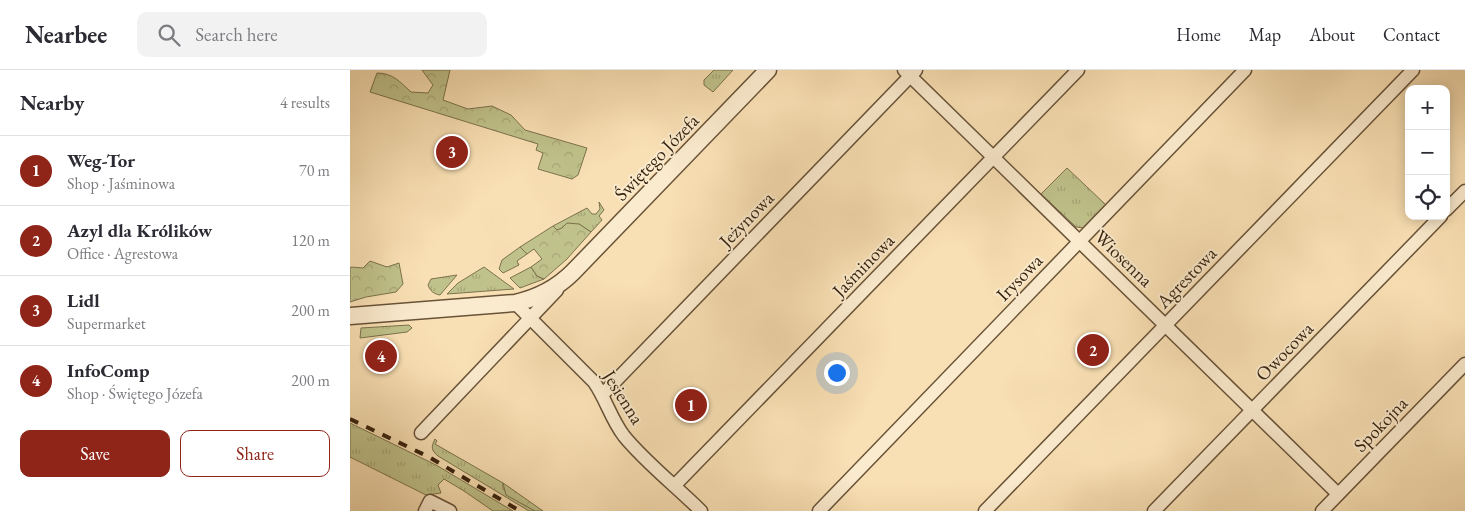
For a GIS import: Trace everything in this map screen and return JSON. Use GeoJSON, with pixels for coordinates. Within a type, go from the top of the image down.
{"type":"FeatureCollection","features":[{"type":"Feature","properties":{"kind":"street","name":"Świętego Józefa"},"geometry":{"type":"LineString","coordinates":[[421,433],[768,70]]}},
{"type":"Feature","properties":{"kind":"street","name":"Jaśminowa"},"geometry":{"type":"LineString","coordinates":[[675,485],[1078,70]]}},
{"type":"Feature","properties":{"kind":"street","name":"Irysowa"},"geometry":{"type":"LineString","coordinates":[[819,511],[1245,70]]}},
{"type":"Feature","properties":{"kind":"street","name":"Agrestowa"},"geometry":{"type":"LineString","coordinates":[[985,511],[1413,70]]}},
{"type":"Feature","properties":{"kind":"street","name":"Wiosenna"},"geometry":{"type":"LineString","coordinates":[[910,72],[994,157],[1338,494]]}},
{"type":"Feature","properties":{"kind":"street","name":"Jeżynowa"},"geometry":{"type":"LineString","coordinates":[[602,395],[910,72]]}},
{"type":"Feature","properties":{"kind":"street"},"geometry":{"type":"LineString","coordinates":[[1450,206],[1465,191]]}},
{"type":"Feature","properties":{"kind":"street","name":"Owocowa"},"geometry":{"type":"LineString","coordinates":[[1154,511],[1437,220]]}},
{"type":"Feature","properties":{"kind":"street","name":"Świętego Józefa"},"geometry":{"type":"LineString","coordinates":[[350,316],[515,302],[548,292],[573,272]]}},
{"type":"Feature","properties":{"kind":"street","name":"Jesienna"},"geometry":{"type":"LineString","coordinates":[[515,302],[588,375],[602,395],[612,418],[624,436],[701,511]]}},
{"type":"Feature","properties":{"kind":"street","name":"Spokojna"},"geometry":{"type":"LineString","coordinates":[[1323,511],[1465,364]]}},
{"type":"Feature","properties":{"kind":"street"},"geometry":{"type":"LineString","coordinates":[[425,511],[430,502],[450,511]]}},
{"type":"Feature","properties":{"kind":"green space"},"geometry":{"type":"Polygon","coordinates":[[[422,70],[450,70],[443,100],[468,109],[492,106],[511,115],[525,130],[587,148],[578,175],[572,179],[538,169],[543,153],[536,150],[538,144],[370,92],[377,73],[383,73],[392,76],[411,92],[428,93],[433,85],[422,70]]]}},
{"type":"Feature","properties":{"kind":"green space"},"geometry":{"type":"Polygon","coordinates":[[[714,70],[733,70],[713,92],[704,85],[704,80],[714,70]]]}},
{"type":"Feature","properties":{"kind":"green space"},"geometry":{"type":"Polygon","coordinates":[[[1067,168],[1106,205],[1084,228],[1076,227],[1041,194],[1067,168]]]}},
{"type":"Feature","properties":{"kind":"green space"},"geometry":{"type":"Polygon","coordinates":[[[599,202],[604,210],[599,216],[602,220],[591,232],[579,224],[557,230],[553,226],[587,208],[592,214],[596,214],[600,209],[599,202]]]}},
{"type":"Feature","properties":{"kind":"green space"},"geometry":{"type":"Polygon","coordinates":[[[567,223],[579,224],[591,232],[567,259],[544,279],[537,276],[531,267],[542,259],[534,249],[527,254],[520,247],[553,226],[557,230],[567,223]]]}},
{"type":"Feature","properties":{"kind":"green space"},"geometry":{"type":"Polygon","coordinates":[[[520,247],[527,254],[517,261],[519,265],[503,273],[499,269],[502,260],[520,247]]]}},
{"type":"Feature","properties":{"kind":"green space"},"geometry":{"type":"Polygon","coordinates":[[[370,261],[387,267],[399,263],[403,284],[396,292],[350,302],[350,268],[363,268],[370,261]]]}},
{"type":"Feature","properties":{"kind":"green space"},"geometry":{"type":"Polygon","coordinates":[[[484,267],[514,289],[447,294],[458,283],[484,267]]]}},
{"type":"Feature","properties":{"kind":"green space"},"geometry":{"type":"Polygon","coordinates":[[[531,267],[537,276],[544,279],[520,288],[510,278],[531,267]]]}},
{"type":"Feature","properties":{"kind":"green space"},"geometry":{"type":"Polygon","coordinates":[[[457,275],[440,295],[432,292],[428,285],[431,279],[457,275]]]}},
{"type":"Feature","properties":{"kind":"green space"},"geometry":{"type":"Polygon","coordinates":[[[409,325],[412,328],[407,332],[360,338],[361,328],[409,325]]]}},
{"type":"Feature","properties":{"kind":"green space"},"geometry":{"type":"Polygon","coordinates":[[[350,423],[436,465],[513,511],[493,511],[444,479],[438,485],[441,493],[426,495],[350,457],[350,423]]]}},
{"type":"Feature","properties":{"kind":"green space"},"geometry":{"type":"Polygon","coordinates":[[[435,439],[437,441],[435,444],[503,483],[503,489],[524,505],[537,511],[529,511],[438,456],[432,448],[435,439]]]}},
{"type":"Feature","properties":{"kind":"green space"},"geometry":{"type":"Polygon","coordinates":[[[503,483],[543,511],[535,511],[506,495],[503,483]]]}},
{"type":"Feature","properties":{"kind":"railway"},"geometry":{"type":"LineString","coordinates":[[350,419],[429,457],[520,511]]}},
{"type":"Feature","properties":{"kind":"place","name":"Lidl"},"geometry":{"type":"Point","coordinates":[452,152]}},
{"type":"Feature","properties":{"kind":"place","name":"Azyl dla Królików"},"geometry":{"type":"Point","coordinates":[1093,350]}},
{"type":"Feature","properties":{"kind":"place","name":"InfoComp"},"geometry":{"type":"Point","coordinates":[381,356]}},
{"type":"Feature","properties":{"kind":"place","name":"Weg-Tor"},"geometry":{"type":"Point","coordinates":[691,405]}}]}
